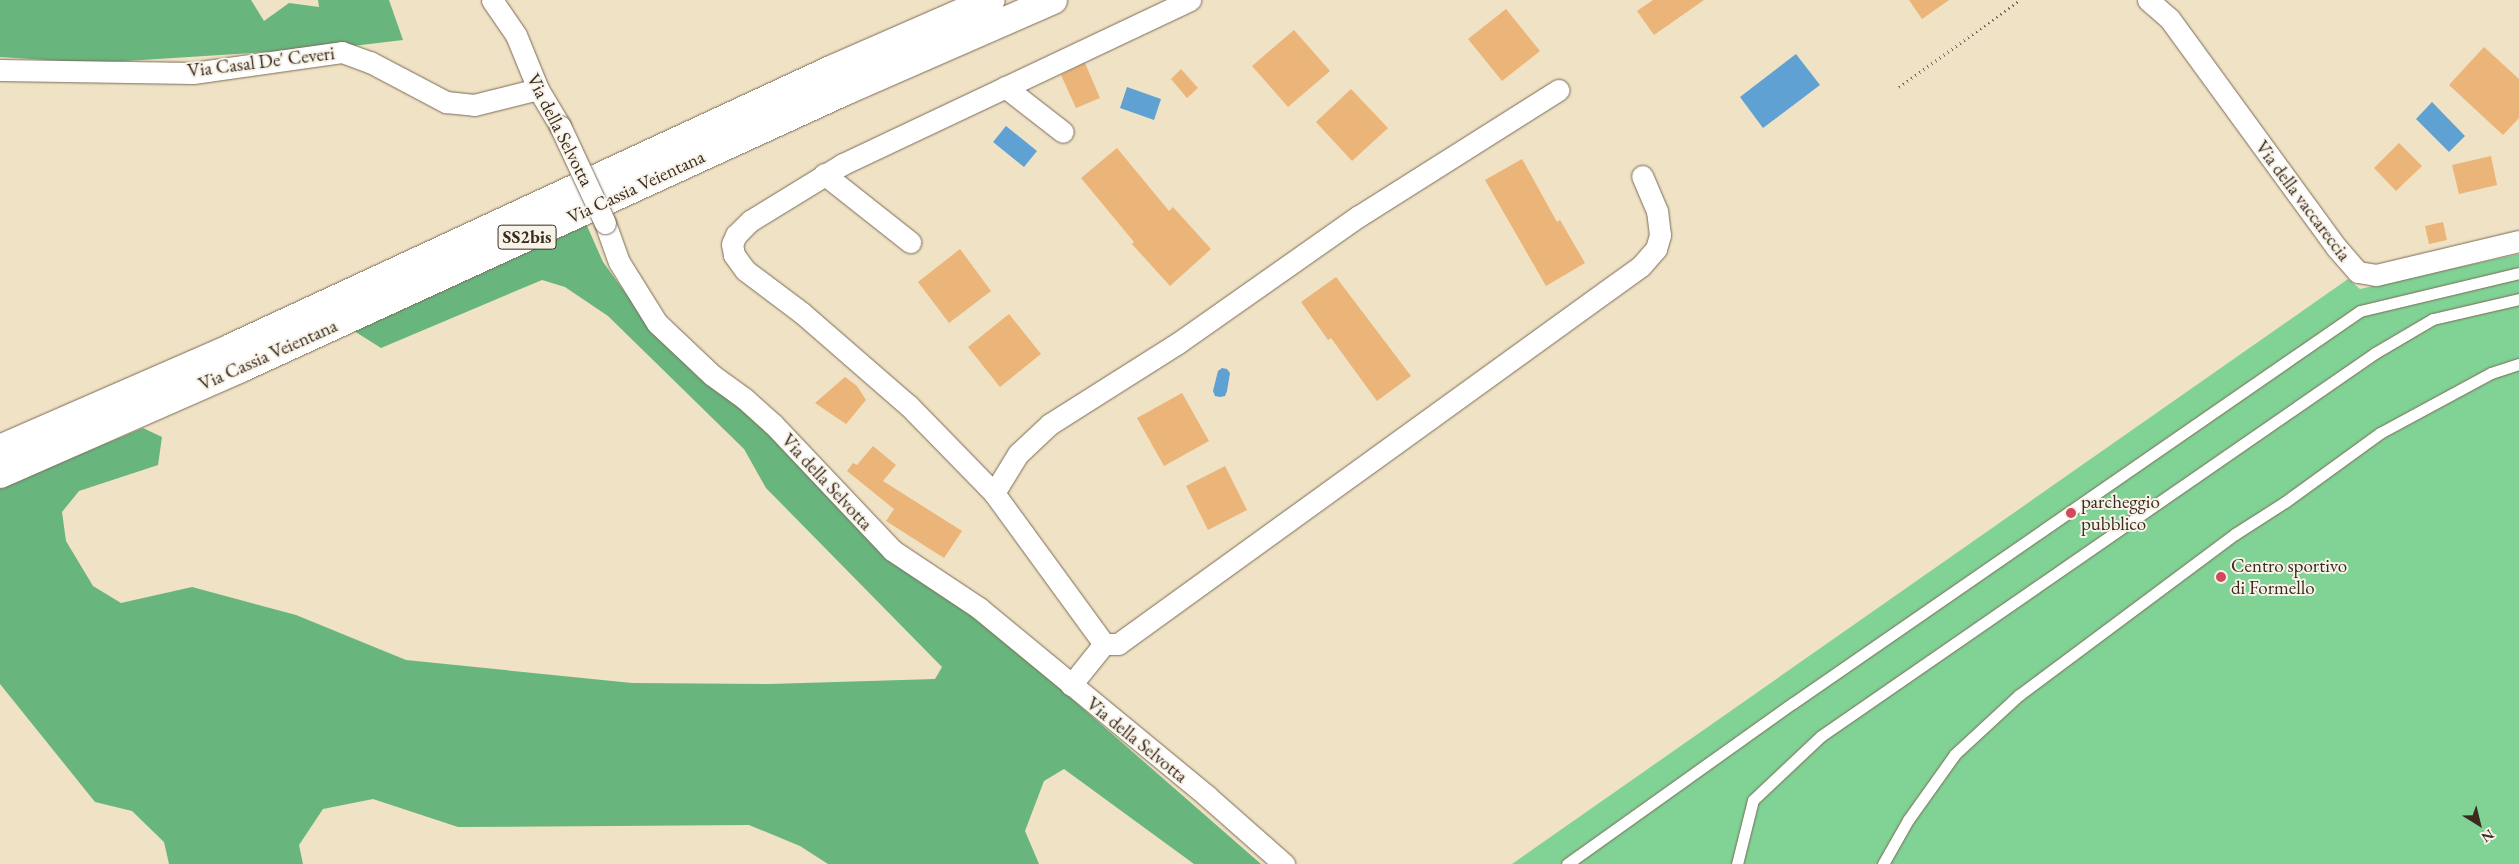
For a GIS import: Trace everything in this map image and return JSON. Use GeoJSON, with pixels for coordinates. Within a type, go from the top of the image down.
{"type":"FeatureCollection","features":[{"type":"Feature","properties":{"kind":"highway","name":"Via Cassia Veientana"},"geometry":{"type":"LineString","coordinates":[[0,449],[233,347],[833,69],[991,0]]}},
{"type":"Feature","properties":{"kind":"highway","name":"Via Cassia Veientana"},"geometry":{"type":"LineString","coordinates":[[0,474],[239,369],[844,91],[1053,0]]}},
{"type":"Feature","properties":{"kind":"street","name":"Via della Selvotta"},"geometry":{"type":"LineString","coordinates":[[492,0],[516,35],[538,89],[560,126],[605,222],[619,262],[656,323],[712,375],[745,399],[773,424],[892,550],[979,608],[1207,796],[1284,864]]}},
{"type":"Feature","properties":{"kind":"street"},"geometry":{"type":"LineString","coordinates":[[1104,644],[994,493],[909,406],[802,313],[756,280],[737,260],[732,244],[745,226],[824,174],[1190,0]]}},
{"type":"Feature","properties":{"kind":"street","name":"Via della vaccareccia"},"geometry":{"type":"LineString","coordinates":[[2148,0],[2168,18],[2330,240],[2358,272],[2376,275],[2519,241]]}},
{"type":"Feature","properties":{"kind":"street","name":"Via Casal De' Ceveri"},"geometry":{"type":"LineString","coordinates":[[0,70],[193,73],[342,52],[370,62],[446,102],[474,105],[538,89]]}},
{"type":"Feature","properties":{"kind":"street"},"geometry":{"type":"LineString","coordinates":[[1005,87],[1064,132]]}},
{"type":"Feature","properties":{"kind":"street"},"geometry":{"type":"LineString","coordinates":[[994,493],[1018,454],[1050,424],[1178,343],[1359,216],[1558,90]]}},
{"type":"Feature","properties":{"kind":"street"},"geometry":{"type":"LineString","coordinates":[[824,174],[910,242]]}},
{"type":"Feature","properties":{"kind":"street"},"geometry":{"type":"LineString","coordinates":[[1104,644],[1118,644],[1641,266],[1656,249],[1660,235],[1657,211],[1642,176]]}},
{"type":"Feature","properties":{"kind":"street"},"geometry":{"type":"LineString","coordinates":[[1071,685],[1104,644]]}},
{"type":"Feature","properties":{"kind":"lane"},"geometry":{"type":"LineString","coordinates":[[1567,864],[1793,703],[2360,311],[2519,273]]}},
{"type":"Feature","properties":{"kind":"lane"},"geometry":{"type":"LineString","coordinates":[[1737,864],[1753,800],[1820,736],[2375,353],[2433,319],[2519,299]]}},
{"type":"Feature","properties":{"kind":"lane"},"geometry":{"type":"LineString","coordinates":[[1883,864],[1908,820],[1955,754],[2019,695],[2234,534],[2285,502],[2380,433],[2491,372],[2519,364]]}},
{"type":"Feature","properties":{"kind":"path"},"geometry":{"type":"LineString","coordinates":[[1898,87],[2020,0]]}},
{"type":"Feature","properties":{"kind":"green space"},"geometry":{"type":"Polygon","coordinates":[[[0,0],[251,0],[264,21],[289,3],[319,7],[318,0],[389,0],[403,40],[344,47],[94,63],[0,57],[0,0]]]}},
{"type":"Feature","properties":{"kind":"green space"},"geometry":{"type":"Polygon","coordinates":[[[584,219],[603,262],[653,331],[697,376],[764,423],[972,616],[1008,643],[1261,864],[1194,864],[1064,769],[1044,781],[1025,831],[1039,864],[828,864],[800,846],[749,825],[458,827],[373,799],[323,809],[299,845],[303,864],[169,864],[164,842],[132,811],[95,802],[0,684],[0,488],[143,428],[162,437],[158,465],[79,491],[62,512],[66,541],[93,586],[121,603],[192,587],[296,615],[406,660],[632,683],[770,684],[935,679],[942,667],[766,488],[744,449],[608,316],[565,287],[542,280],[381,348],[354,331],[377,317],[584,219]]]}},
{"type":"Feature","properties":{"kind":"green space","name":"Centro sportivo di Formello"},"geometry":{"type":"Polygon","coordinates":[[[2519,254],[2519,864],[1512,864],[2348,279],[2360,289],[2519,254]]]}},
{"type":"Feature","properties":{"kind":"water"},"geometry":{"type":"Polygon","coordinates":[[[1796,54],[1820,85],[1763,128],[1740,97],[1796,54]]]}},
{"type":"Feature","properties":{"kind":"water"},"geometry":{"type":"Polygon","coordinates":[[[1127,87],[1161,99],[1154,120],[1120,108],[1127,87]]]}},
{"type":"Feature","properties":{"kind":"water"},"geometry":{"type":"Polygon","coordinates":[[[2432,102],[2465,136],[2449,152],[2416,119],[2432,102]]]}},
{"type":"Feature","properties":{"kind":"water"},"geometry":{"type":"Polygon","coordinates":[[[1006,126],[1037,151],[1024,167],[993,142],[1006,126]]]}},
{"type":"Feature","properties":{"kind":"water"},"geometry":{"type":"Polygon","coordinates":[[[1222,368],[1227,369],[1230,373],[1225,396],[1220,397],[1215,396],[1213,391],[1218,371],[1222,368]]]}},
{"type":"Feature","properties":{"kind":"building"},"geometry":{"type":"Polygon","coordinates":[[[1653,0],[1704,0],[1654,35],[1637,11],[1653,0]]]}},
{"type":"Feature","properties":{"kind":"building"},"geometry":{"type":"Polygon","coordinates":[[[1909,0],[1949,0],[1922,19],[1909,0]]]}},
{"type":"Feature","properties":{"kind":"building"},"geometry":{"type":"Polygon","coordinates":[[[1506,9],[1540,51],[1502,81],[1468,39],[1506,9]]]}},
{"type":"Feature","properties":{"kind":"building"},"geometry":{"type":"Polygon","coordinates":[[[1294,30],[1330,71],[1288,107],[1252,66],[1294,30]]]}},
{"type":"Feature","properties":{"kind":"building"},"geometry":{"type":"Polygon","coordinates":[[[2484,47],[2519,79],[2519,118],[2503,135],[2449,85],[2484,47]]]}},
{"type":"Feature","properties":{"kind":"building"},"geometry":{"type":"Polygon","coordinates":[[[1085,63],[1100,98],[1076,108],[1061,75],[1085,63]]]}},
{"type":"Feature","properties":{"kind":"building"},"geometry":{"type":"Polygon","coordinates":[[[1181,69],[1198,88],[1187,98],[1171,79],[1181,69]]]}},
{"type":"Feature","properties":{"kind":"building"},"geometry":{"type":"Polygon","coordinates":[[[1351,89],[1388,128],[1352,161],[1316,122],[1351,89]]]}},
{"type":"Feature","properties":{"kind":"building"},"geometry":{"type":"Polygon","coordinates":[[[2399,143],[2422,166],[2396,191],[2374,168],[2399,143]]]}},
{"type":"Feature","properties":{"kind":"building"},"geometry":{"type":"Polygon","coordinates":[[[1117,148],[1169,211],[1173,207],[1211,249],[1170,286],[1132,244],[1134,242],[1081,178],[1117,148]]]}},
{"type":"Feature","properties":{"kind":"building"},"geometry":{"type":"Polygon","coordinates":[[[2491,156],[2497,185],[2459,194],[2452,165],[2491,156]]]}},
{"type":"Feature","properties":{"kind":"building"},"geometry":{"type":"Polygon","coordinates":[[[1522,159],[1557,222],[1560,220],[1585,263],[1546,286],[1485,180],[1522,159]]]}},
{"type":"Feature","properties":{"kind":"building"},"geometry":{"type":"Polygon","coordinates":[[[2443,222],[2447,240],[2429,244],[2425,226],[2443,222]]]}},
{"type":"Feature","properties":{"kind":"building"},"geometry":{"type":"Polygon","coordinates":[[[960,249],[991,291],[949,323],[918,282],[960,249]]]}},
{"type":"Feature","properties":{"kind":"building"},"geometry":{"type":"Polygon","coordinates":[[[1336,277],[1411,376],[1377,401],[1331,338],[1328,340],[1301,302],[1336,277]]]}},
{"type":"Feature","properties":{"kind":"building"},"geometry":{"type":"Polygon","coordinates":[[[1009,314],[1041,354],[1000,387],[968,347],[1009,314]]]}},
{"type":"Feature","properties":{"kind":"building"},"geometry":{"type":"Polygon","coordinates":[[[845,377],[857,386],[866,400],[846,424],[815,403],[845,377]]]}},
{"type":"Feature","properties":{"kind":"building"},"geometry":{"type":"Polygon","coordinates":[[[1182,393],[1209,441],[1164,466],[1137,418],[1182,393]]]}},
{"type":"Feature","properties":{"kind":"building"},"geometry":{"type":"Polygon","coordinates":[[[873,446],[896,465],[883,481],[962,531],[944,558],[886,521],[894,509],[847,471],[853,463],[857,465],[873,446]]]}},
{"type":"Feature","properties":{"kind":"building"},"geometry":{"type":"Polygon","coordinates":[[[1225,466],[1247,510],[1208,530],[1186,486],[1225,466]]]}},
{"type":"Feature","properties":{"kind":"place","name":"parcheggio pubblico"},"geometry":{"type":"Point","coordinates":[2071,513]}},
{"type":"Feature","properties":{"kind":"place","name":"Centro sportivo di Formello"},"geometry":{"type":"Point","coordinates":[2221,577]}}]}
